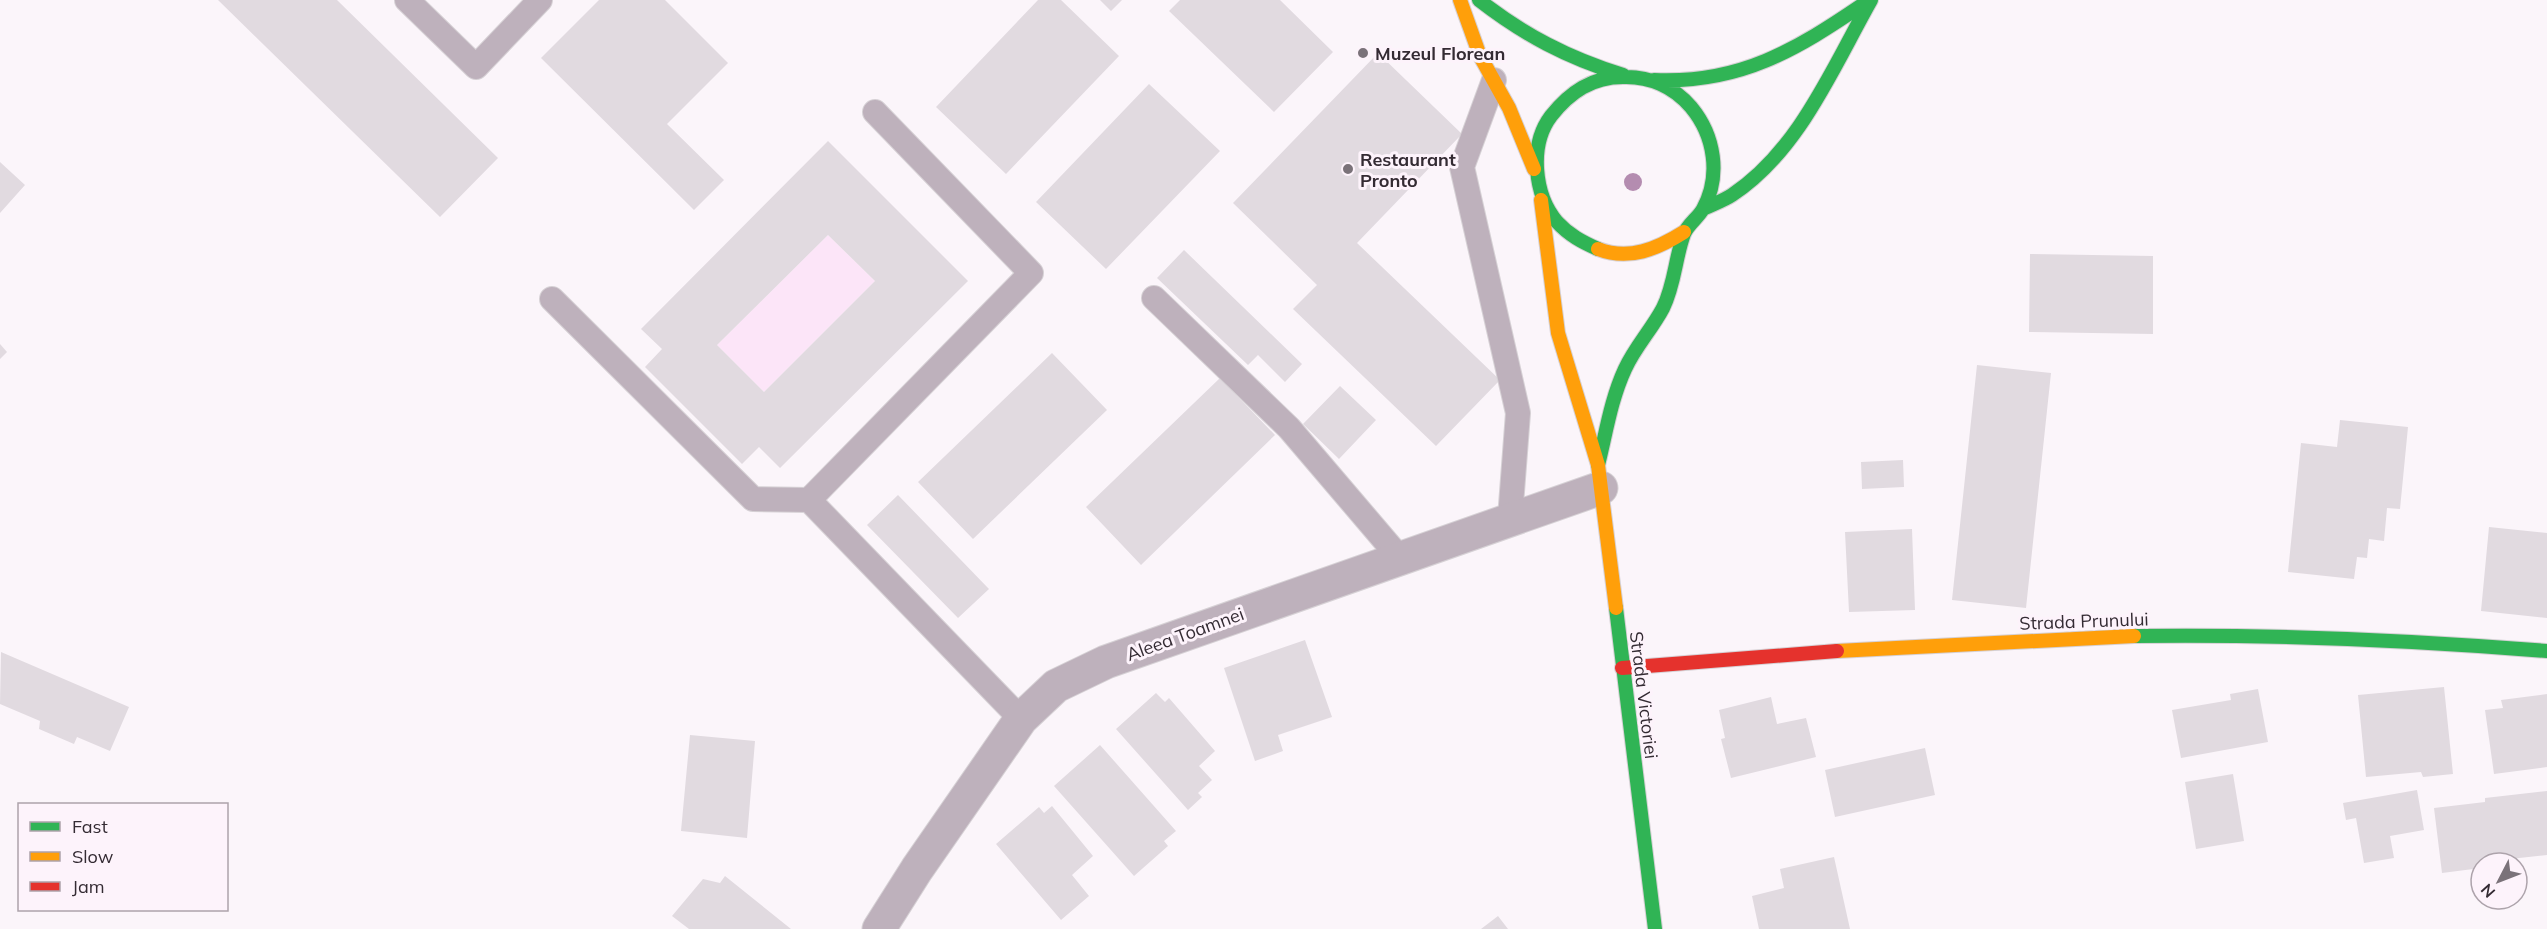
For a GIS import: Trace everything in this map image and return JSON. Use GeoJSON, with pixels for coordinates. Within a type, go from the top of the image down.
{"type":"FeatureCollection","features":[{"type":"Feature","properties":{"kind":"street"},"geometry":{"type":"LineString","coordinates":[[1460,0],[1480,56],[1509,108],[1534,169],[1540,194],[1558,333],[1599,477]]}},
{"type":"Feature","properties":{"kind":"street"},"geometry":{"type":"LineString","coordinates":[[1479,0],[1518,30],[1587,64],[1625,76],[1652,80],[1695,81],[1724,76],[1782,52],[1822,32],[1870,0]]}},
{"type":"Feature","properties":{"kind":"street"},"geometry":{"type":"LineString","coordinates":[[1703,208],[1733,195],[1770,163],[1812,102],[1870,0]]}},
{"type":"Feature","properties":{"kind":"street"},"geometry":{"type":"LineString","coordinates":[[1534,169],[1538,143],[1549,116],[1570,94],[1596,80],[1625,76]]}},
{"type":"Feature","properties":{"kind":"street"},"geometry":{"type":"LineString","coordinates":[[1540,194],[1554,220],[1575,240],[1602,252],[1631,255],[1660,247],[1684,232],[1703,208],[1713,179],[1712,147],[1701,118],[1680,95],[1652,80]]}},
{"type":"Feature","properties":{"kind":"street"},"geometry":{"type":"LineString","coordinates":[[1599,477],[1624,369],[1663,307],[1677,274],[1684,232]]}},
{"type":"Feature","properties":{"kind":"street","name":"Aleea Toamnei"},"geometry":{"type":"LineString","coordinates":[[879,929],[917,868],[1021,719],[1056,686],[1106,662],[1510,518],[1599,477]]}},
{"type":"Feature","properties":{"kind":"street","name":"Strada Victoriei"},"geometry":{"type":"LineString","coordinates":[[1599,477],[1655,929]]}},
{"type":"Feature","properties":{"kind":"street","name":"Strada Prunului"},"geometry":{"type":"LineString","coordinates":[[1622,668],[1885,647],[2160,636],[2254,635],[2465,642],[2547,651]]}},
{"type":"Feature","properties":{"kind":"lane"},"geometry":{"type":"LineString","coordinates":[[407,0],[476,67],[540,0]]}},
{"type":"Feature","properties":{"kind":"lane"},"geometry":{"type":"LineString","coordinates":[[1494,80],[1462,167],[1518,413],[1510,518]]}},
{"type":"Feature","properties":{"kind":"lane"},"geometry":{"type":"LineString","coordinates":[[809,500],[1031,273],[875,112]]}},
{"type":"Feature","properties":{"kind":"lane"},"geometry":{"type":"LineString","coordinates":[[1154,298],[1289,428],[1399,557]]}},
{"type":"Feature","properties":{"kind":"lane"},"geometry":{"type":"LineString","coordinates":[[552,299],[753,499],[809,500],[1021,719]]}},
{"type":"Feature","properties":{"kind":"shaded area"},"geometry":{"type":"Polygon","coordinates":[[[828,235],[875,281],[764,392],[717,345],[828,235]]]}},
{"type":"Feature","properties":{"kind":"building"},"geometry":{"type":"Polygon","coordinates":[[[218,0],[337,0],[498,158],[440,217],[218,0]]]}},
{"type":"Feature","properties":{"kind":"building"},"geometry":{"type":"Polygon","coordinates":[[[599,0],[665,0],[728,63],[667,124],[724,180],[694,210],[541,58],[599,0]]]}},
{"type":"Feature","properties":{"kind":"building"},"geometry":{"type":"Polygon","coordinates":[[[1038,0],[1061,0],[1119,56],[1006,174],[936,107],[1038,0]]]}},
{"type":"Feature","properties":{"kind":"building"},"geometry":{"type":"Polygon","coordinates":[[[1100,0],[1122,0],[1111,11],[1100,0]]]}},
{"type":"Feature","properties":{"kind":"building"},"geometry":{"type":"Polygon","coordinates":[[[1180,0],[1280,0],[1333,52],[1274,112],[1169,11],[1180,0]]]}},
{"type":"Feature","properties":{"kind":"building"},"geometry":{"type":"Polygon","coordinates":[[[1378,53],[1462,134],[1357,243],[1500,380],[1436,446],[1293,309],[1317,285],[1233,203],[1378,53]]]}},
{"type":"Feature","properties":{"kind":"building"},"geometry":{"type":"Polygon","coordinates":[[[1149,84],[1220,151],[1106,269],[1036,202],[1149,84]]]}},
{"type":"Feature","properties":{"kind":"building"},"geometry":{"type":"Polygon","coordinates":[[[828,141],[968,281],[780,468],[759,447],[742,464],[645,367],[662,349],[641,329],[828,141]],[[828,235],[717,345],[764,392],[875,281],[828,235]]]}},
{"type":"Feature","properties":{"kind":"building"},"geometry":{"type":"Polygon","coordinates":[[[0,162],[25,185],[0,213],[0,162]]]}},
{"type":"Feature","properties":{"kind":"building"},"geometry":{"type":"Polygon","coordinates":[[[1184,250],[1302,364],[1285,382],[1258,355],[1248,365],[1157,278],[1184,250]]]}},
{"type":"Feature","properties":{"kind":"building"},"geometry":{"type":"Polygon","coordinates":[[[2030,254],[2153,256],[2153,334],[2029,332],[2030,254]]]}},
{"type":"Feature","properties":{"kind":"building"},"geometry":{"type":"Polygon","coordinates":[[[0,344],[7,352],[0,359],[0,344]]]}},
{"type":"Feature","properties":{"kind":"building"},"geometry":{"type":"Polygon","coordinates":[[[1052,353],[1107,410],[973,539],[918,482],[1052,353]]]}},
{"type":"Feature","properties":{"kind":"building"},"geometry":{"type":"Polygon","coordinates":[[[1977,365],[2051,373],[2026,608],[1952,600],[1977,365]]]}},
{"type":"Feature","properties":{"kind":"building"},"geometry":{"type":"Polygon","coordinates":[[[1220,378],[1275,435],[1141,565],[1086,507],[1220,378]]]}},
{"type":"Feature","properties":{"kind":"building"},"geometry":{"type":"Polygon","coordinates":[[[1340,386],[1376,420],[1339,459],[1303,424],[1340,386]]]}},
{"type":"Feature","properties":{"kind":"building"},"geometry":{"type":"Polygon","coordinates":[[[2340,420],[2408,427],[2400,509],[2387,508],[2384,541],[2369,539],[2367,558],[2357,557],[2354,579],[2288,572],[2301,443],[2337,447],[2340,420]]]}},
{"type":"Feature","properties":{"kind":"building"},"geometry":{"type":"Polygon","coordinates":[[[1903,460],[1904,487],[1862,489],[1861,462],[1903,460]]]}},
{"type":"Feature","properties":{"kind":"building"},"geometry":{"type":"Polygon","coordinates":[[[898,495],[989,589],[958,618],[867,525],[898,495]]]}},
{"type":"Feature","properties":{"kind":"building"},"geometry":{"type":"Polygon","coordinates":[[[2489,527],[2547,533],[2547,618],[2481,611],[2489,527]]]}},
{"type":"Feature","properties":{"kind":"building"},"geometry":{"type":"Polygon","coordinates":[[[1912,529],[1915,610],[1849,612],[1845,532],[1912,529]]]}},
{"type":"Feature","properties":{"kind":"building"},"geometry":{"type":"Polygon","coordinates":[[[1305,640],[1332,717],[1278,735],[1283,751],[1255,761],[1224,668],[1305,640]]]}},
{"type":"Feature","properties":{"kind":"building"},"geometry":{"type":"Polygon","coordinates":[[[1,652],[129,707],[110,751],[77,737],[74,744],[39,729],[40,721],[0,704],[1,652]]]}},
{"type":"Feature","properties":{"kind":"building"},"geometry":{"type":"Polygon","coordinates":[[[2444,687],[2453,774],[2423,777],[2421,772],[2366,777],[2358,695],[2444,687]]]}},
{"type":"Feature","properties":{"kind":"building"},"geometry":{"type":"Polygon","coordinates":[[[2258,689],[2268,742],[2181,758],[2172,710],[2231,700],[2230,694],[2258,689]]]}},
{"type":"Feature","properties":{"kind":"building"},"geometry":{"type":"Polygon","coordinates":[[[1156,693],[1165,702],[1169,698],[1215,751],[1199,766],[1212,780],[1198,793],[1202,797],[1188,810],[1116,729],[1156,693]]]}},
{"type":"Feature","properties":{"kind":"building"},"geometry":{"type":"Polygon","coordinates":[[[2547,694],[2547,767],[2494,774],[2485,710],[2503,708],[2501,700],[2547,694]]]}},
{"type":"Feature","properties":{"kind":"building"},"geometry":{"type":"Polygon","coordinates":[[[1771,697],[1777,724],[1806,718],[1816,757],[1731,778],[1721,739],[1725,738],[1719,710],[1771,697]]]}},
{"type":"Feature","properties":{"kind":"building"},"geometry":{"type":"Polygon","coordinates":[[[690,735],[755,741],[747,838],[681,831],[690,735]]]}},
{"type":"Feature","properties":{"kind":"building"},"geometry":{"type":"Polygon","coordinates":[[[1100,745],[1176,831],[1164,841],[1168,846],[1134,876],[1054,786],[1100,745]]]}},
{"type":"Feature","properties":{"kind":"building"},"geometry":{"type":"Polygon","coordinates":[[[1925,748],[1935,795],[1835,817],[1825,770],[1925,748]]]}},
{"type":"Feature","properties":{"kind":"building"},"geometry":{"type":"Polygon","coordinates":[[[2233,774],[2244,841],[2196,849],[2185,782],[2233,774]]]}},
{"type":"Feature","properties":{"kind":"building"},"geometry":{"type":"Polygon","coordinates":[[[2417,790],[2424,830],[2390,836],[2394,858],[2364,863],[2356,818],[2346,820],[2343,803],[2417,790]]]}},
{"type":"Feature","properties":{"kind":"building"},"geometry":{"type":"Polygon","coordinates":[[[2547,791],[2547,855],[2529,857],[2529,851],[2469,851],[2469,870],[2442,873],[2434,808],[2485,802],[2485,798],[2547,791]]]}},
{"type":"Feature","properties":{"kind":"building"},"geometry":{"type":"Polygon","coordinates":[[[1052,806],[1093,856],[1072,875],[1089,896],[1061,920],[996,844],[1039,807],[1044,813],[1052,806]]]}},
{"type":"Feature","properties":{"kind":"building"},"geometry":{"type":"Polygon","coordinates":[[[1834,857],[1850,929],[1759,929],[1752,896],[1784,888],[1780,869],[1834,857]]]}},
{"type":"Feature","properties":{"kind":"building"},"geometry":{"type":"Polygon","coordinates":[[[725,876],[791,929],[689,929],[672,916],[703,879],[720,883],[725,876]]]}},
{"type":"Feature","properties":{"kind":"building"},"geometry":{"type":"Polygon","coordinates":[[[1498,916],[1508,929],[1481,929],[1498,916]]]}},
{"type":"Feature","properties":{"kind":"traffic: fast"},"geometry":{"type":"LineString","coordinates":[[1479,0],[1547,44],[1623,75]]}},
{"type":"Feature","properties":{"kind":"traffic: fast"},"geometry":{"type":"LineString","coordinates":[[1703,209],[1732,195],[1756,177],[1777,155],[1795,132],[1828,80],[1871,0]]}},
{"type":"Feature","properties":{"kind":"traffic: fast"},"geometry":{"type":"LineString","coordinates":[[1654,80],[1685,80],[1714,76],[1766,61],[1815,35],[1865,3]]}},
{"type":"Feature","properties":{"kind":"traffic: fast"},"geometry":{"type":"LineString","coordinates":[[1598,249],[1566,231],[1549,211],[1539,184],[1537,170],[1539,141],[1551,116],[1566,100],[1582,88],[1612,78],[1643,78],[1669,88],[1684,100],[1699,118],[1706,131],[1713,156],[1712,183],[1703,209],[1684,234],[1670,290],[1663,308],[1634,353],[1620,380],[1598,465]]}},
{"type":"Feature","properties":{"kind":"traffic: fast"},"geometry":{"type":"LineString","coordinates":[[1616,608],[1655,929]]}},
{"type":"Feature","properties":{"kind":"traffic: fast"},"geometry":{"type":"LineString","coordinates":[[2134,636],[2340,639],[2547,651]]}},
{"type":"Feature","properties":{"kind":"traffic: slow"},"geometry":{"type":"LineString","coordinates":[[1460,0],[1480,56],[1509,108],[1534,169]]}},
{"type":"Feature","properties":{"kind":"traffic: slow"},"geometry":{"type":"LineString","coordinates":[[1541,200],[1558,333],[1598,465],[1616,608]]}},
{"type":"Feature","properties":{"kind":"traffic: slow"},"geometry":{"type":"LineString","coordinates":[[1598,249],[1621,254],[1632,253],[1664,244],[1684,232]]}},
{"type":"Feature","properties":{"kind":"traffic: slow"},"geometry":{"type":"LineString","coordinates":[[1837,651],[2134,636]]}},
{"type":"Feature","properties":{"kind":"traffic: jam"},"geometry":{"type":"LineString","coordinates":[[1622,668],[1837,651]]}},
{"type":"Feature","properties":{"kind":"place","name":"Muzeul Florean"},"geometry":{"type":"Point","coordinates":[1363,53]}},
{"type":"Feature","properties":{"kind":"place","name":"Restaurant Pronto"},"geometry":{"type":"Point","coordinates":[1348,169]}}]}
